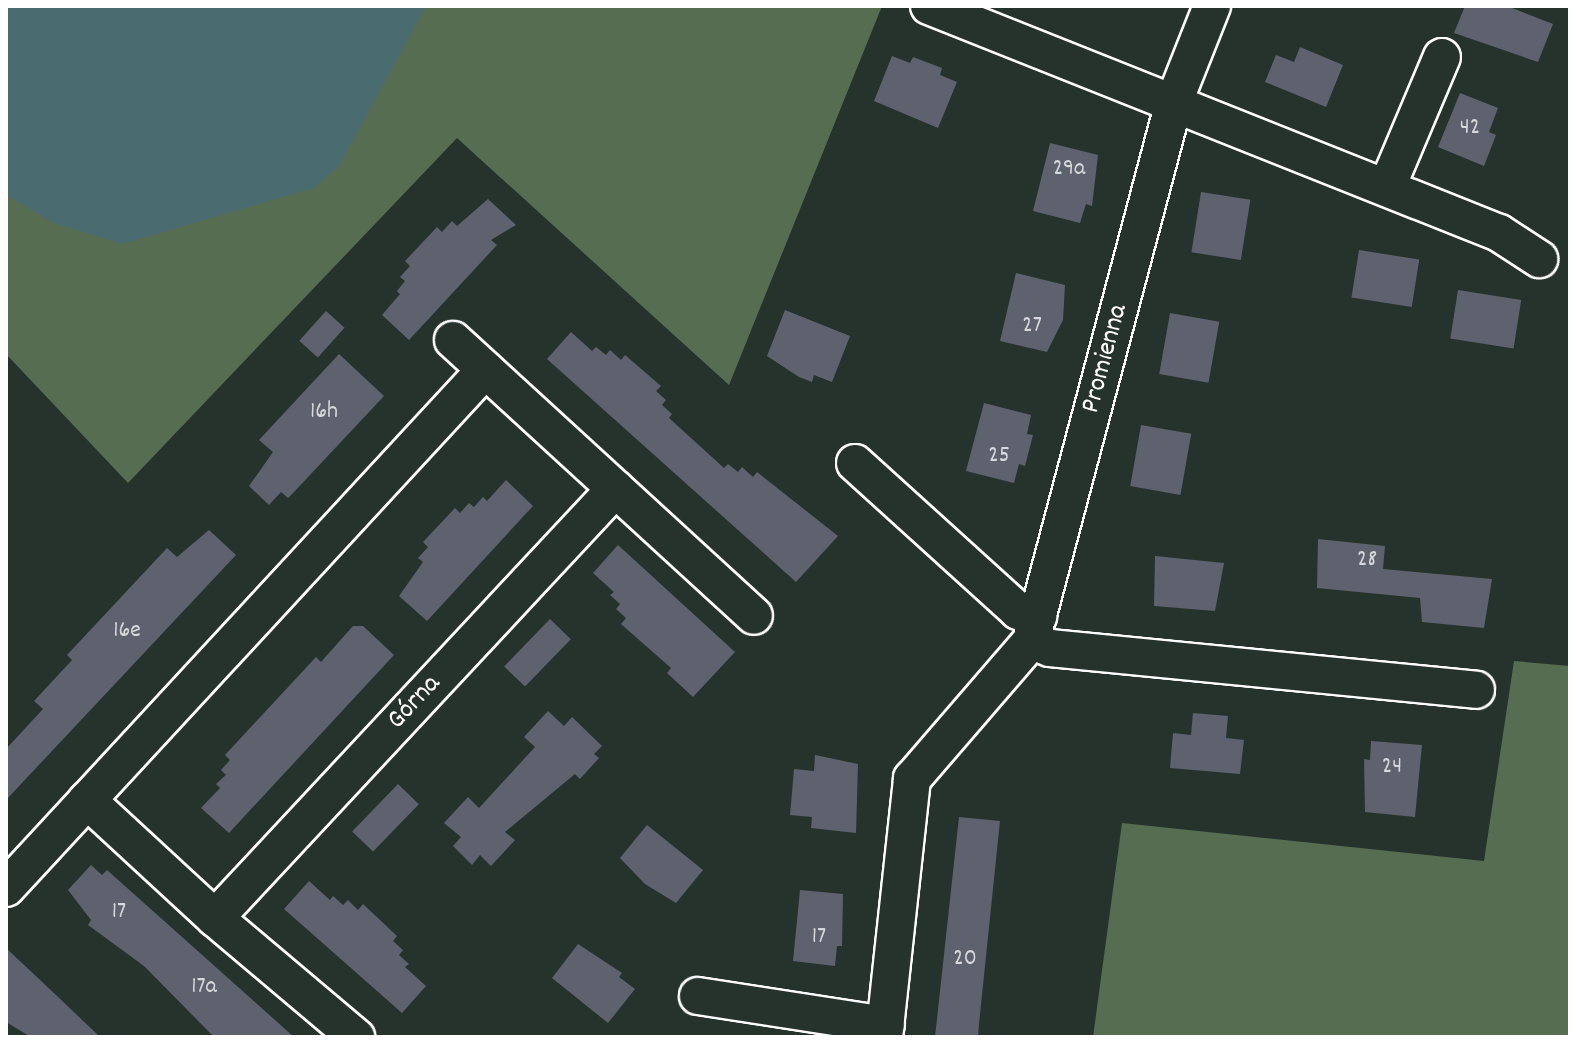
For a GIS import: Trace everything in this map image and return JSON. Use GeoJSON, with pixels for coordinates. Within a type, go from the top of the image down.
{"type":"FeatureCollection","features":[{"type":"Feature","properties":{"kind":"street"},"geometry":{"type":"LineString","coordinates":[[929,6],[1499,233],[1539,259]]}},
{"type":"Feature","properties":{"kind":"street","name":"Promienna"},"geometry":{"type":"LineString","coordinates":[[885,1031],[912,779],[1034,629],[1174,102],[1212,6]]}},
{"type":"Feature","properties":{"kind":"street"},"geometry":{"type":"LineString","coordinates":[[1387,187],[1442,57]]}},
{"type":"Feature","properties":{"kind":"street"},"geometry":{"type":"LineString","coordinates":[[453,340],[754,616]]}},
{"type":"Feature","properties":{"kind":"street"},"geometry":{"type":"LineString","coordinates":[[6,888],[493,378]]}},
{"type":"Feature","properties":{"kind":"street"},"geometry":{"type":"LineString","coordinates":[[855,463],[1018,611],[1050,648],[1476,690]]}},
{"type":"Feature","properties":{"kind":"street","name":"Górna"},"geometry":{"type":"LineString","coordinates":[[215,918],[615,489]]}},
{"type":"Feature","properties":{"kind":"street"},"geometry":{"type":"LineString","coordinates":[[87,800],[215,918],[356,1037]]}},
{"type":"Feature","properties":{"kind":"street"},"geometry":{"type":"LineString","coordinates":[[698,996],[885,1031]]}},
{"type":"Feature","properties":{"kind":"green space"},"geometry":{"type":"Polygon","coordinates":[[[6,6],[882,6],[729,385],[457,138],[128,483],[6,354],[6,6]]]}},
{"type":"Feature","properties":{"kind":"green space"},"geometry":{"type":"Polygon","coordinates":[[[1514,661],[1570,666],[1570,1037],[1093,1037],[1122,823],[1484,861],[1514,661]]]}},
{"type":"Feature","properties":{"kind":"water"},"geometry":{"type":"Polygon","coordinates":[[[6,6],[426,6],[339,166],[314,188],[122,244],[54,223],[6,195],[6,6]]]}},
{"type":"Feature","properties":{"kind":"building"},"geometry":{"type":"Polygon","coordinates":[[[1465,6],[1507,6],[1553,24],[1538,62],[1454,33],[1465,6]]]}},
{"type":"Feature","properties":{"kind":"building"},"geometry":{"type":"Polygon","coordinates":[[[1300,47],[1343,65],[1326,107],[1265,82],[1276,55],[1294,62],[1300,47]]]}},
{"type":"Feature","properties":{"kind":"building"},"geometry":{"type":"Polygon","coordinates":[[[892,56],[910,63],[913,57],[942,68],[940,75],[957,82],[938,128],[874,101],[892,56]]]}},
{"type":"Feature","properties":{"kind":"building"},"geometry":{"type":"Polygon","coordinates":[[[1460,93],[1498,108],[1489,132],[1496,135],[1484,166],[1438,147],[1460,93]]]}},
{"type":"Feature","properties":{"kind":"building"},"geometry":{"type":"Polygon","coordinates":[[[1050,143],[1098,155],[1092,206],[1086,204],[1080,223],[1033,211],[1050,143]]]}},
{"type":"Feature","properties":{"kind":"building"},"geometry":{"type":"Polygon","coordinates":[[[1201,192],[1250,200],[1241,260],[1191,252],[1201,192]]]}},
{"type":"Feature","properties":{"kind":"building"},"geometry":{"type":"Polygon","coordinates":[[[488,199],[516,225],[491,240],[497,245],[409,340],[382,315],[400,294],[397,291],[405,281],[400,277],[410,266],[405,261],[437,227],[442,232],[452,221],[457,226],[488,199]]]}},
{"type":"Feature","properties":{"kind":"building"},"geometry":{"type":"Polygon","coordinates":[[[1359,250],[1419,260],[1412,307],[1351,297],[1359,250]]]}},
{"type":"Feature","properties":{"kind":"building"},"geometry":{"type":"Polygon","coordinates":[[[1016,273],[1065,285],[1063,320],[1047,352],[1000,341],[1016,273]]]}},
{"type":"Feature","properties":{"kind":"building"},"geometry":{"type":"Polygon","coordinates":[[[1458,290],[1521,300],[1514,348],[1450,338],[1458,290]]]}},
{"type":"Feature","properties":{"kind":"building"},"geometry":{"type":"Polygon","coordinates":[[[785,310],[850,336],[832,382],[814,375],[812,382],[799,377],[767,356],[785,310]]]}},
{"type":"Feature","properties":{"kind":"building"},"geometry":{"type":"Polygon","coordinates":[[[326,311],[345,328],[318,357],[299,341],[326,311]]]}},
{"type":"Feature","properties":{"kind":"building"},"geometry":{"type":"Polygon","coordinates":[[[1170,313],[1219,322],[1208,383],[1159,374],[1170,313]]]}},
{"type":"Feature","properties":{"kind":"building"},"geometry":{"type":"Polygon","coordinates":[[[571,332],[592,351],[596,347],[606,355],[610,350],[621,360],[625,355],[661,386],[656,391],[666,400],[662,405],[672,414],[669,418],[724,468],[728,464],[738,472],[742,467],[753,477],[757,472],[838,536],[796,582],[547,359],[571,332]]]}},
{"type":"Feature","properties":{"kind":"building"},"geometry":{"type":"Polygon","coordinates":[[[339,354],[384,396],[288,498],[281,492],[269,505],[249,486],[273,452],[259,440],[339,354]]]}},
{"type":"Feature","properties":{"kind":"building"},"geometry":{"type":"Polygon","coordinates":[[[984,403],[1031,415],[1027,434],[1033,435],[1025,466],[1019,464],[1014,483],[966,471],[984,403]]]}},
{"type":"Feature","properties":{"kind":"building"},"geometry":{"type":"Polygon","coordinates":[[[1141,425],[1191,434],[1180,495],[1130,486],[1141,425]]]}},
{"type":"Feature","properties":{"kind":"building"},"geometry":{"type":"Polygon","coordinates":[[[506,480],[533,506],[427,621],[399,596],[423,562],[418,558],[428,547],[423,542],[455,508],[460,513],[469,503],[474,507],[483,497],[487,501],[506,480]]]}},
{"type":"Feature","properties":{"kind":"building"},"geometry":{"type":"Polygon","coordinates":[[[209,530],[236,555],[6,800],[6,749],[43,709],[34,701],[72,660],[67,655],[167,548],[177,557],[209,530]]]}},
{"type":"Feature","properties":{"kind":"building"},"geometry":{"type":"Polygon","coordinates":[[[1318,539],[1385,546],[1383,569],[1492,579],[1484,628],[1422,622],[1420,598],[1317,588],[1318,539]]]}},
{"type":"Feature","properties":{"kind":"building"},"geometry":{"type":"Polygon","coordinates":[[[618,545],[735,652],[693,697],[667,673],[671,668],[621,624],[626,618],[616,609],[620,604],[610,595],[614,592],[593,573],[618,545]]]}},
{"type":"Feature","properties":{"kind":"building"},"geometry":{"type":"Polygon","coordinates":[[[1155,556],[1224,563],[1215,611],[1154,606],[1155,556]]]}},
{"type":"Feature","properties":{"kind":"building"},"geometry":{"type":"Polygon","coordinates":[[[550,619],[571,639],[525,687],[504,666],[550,619]]]}},
{"type":"Feature","properties":{"kind":"building"},"geometry":{"type":"Polygon","coordinates":[[[353,626],[363,626],[394,655],[229,833],[201,808],[220,788],[216,784],[226,775],[221,770],[230,760],[225,755],[316,657],[321,662],[353,626]]]}},
{"type":"Feature","properties":{"kind":"building"},"geometry":{"type":"Polygon","coordinates":[[[548,711],[564,726],[572,717],[602,746],[594,754],[599,758],[580,779],[575,774],[505,832],[515,840],[491,866],[480,855],[472,865],[453,846],[461,837],[444,823],[468,797],[479,808],[535,747],[524,737],[548,711]]]}},
{"type":"Feature","properties":{"kind":"building"},"geometry":{"type":"Polygon","coordinates":[[[1193,713],[1228,716],[1226,738],[1244,740],[1240,774],[1170,768],[1173,733],[1191,735],[1193,713]]]}},
{"type":"Feature","properties":{"kind":"building"},"geometry":{"type":"Polygon","coordinates":[[[1371,741],[1422,745],[1415,817],[1365,812],[1364,759],[1370,760],[1371,741]]]}},
{"type":"Feature","properties":{"kind":"building"},"geometry":{"type":"Polygon","coordinates":[[[815,755],[858,764],[856,833],[811,828],[812,817],[790,815],[794,769],[814,771],[815,755]]]}},
{"type":"Feature","properties":{"kind":"building"},"geometry":{"type":"Polygon","coordinates":[[[398,784],[419,804],[373,852],[352,831],[398,784]]]}},
{"type":"Feature","properties":{"kind":"building"},"geometry":{"type":"Polygon","coordinates":[[[959,817],[1000,821],[978,1037],[935,1037],[959,817]]]}},
{"type":"Feature","properties":{"kind":"building"},"geometry":{"type":"Polygon","coordinates":[[[647,825],[703,870],[676,903],[645,884],[620,858],[647,825]]]}},
{"type":"Feature","properties":{"kind":"building"},"geometry":{"type":"Polygon","coordinates":[[[91,865],[102,875],[107,870],[294,1037],[214,1037],[144,966],[88,925],[91,920],[68,890],[91,865]]]}},
{"type":"Feature","properties":{"kind":"building"},"geometry":{"type":"Polygon","coordinates":[[[309,881],[330,900],[333,896],[343,905],[348,900],[358,910],[363,904],[397,936],[393,941],[403,950],[399,955],[409,964],[405,967],[426,986],[402,1013],[284,909],[309,881]]]}},
{"type":"Feature","properties":{"kind":"building"},"geometry":{"type":"Polygon","coordinates":[[[800,890],[843,894],[842,946],[837,946],[835,966],[793,961],[800,890]]]}},
{"type":"Feature","properties":{"kind":"building"},"geometry":{"type":"Polygon","coordinates":[[[578,944],[622,973],[619,977],[635,989],[608,1023],[552,978],[578,944]]]}},
{"type":"Feature","properties":{"kind":"building"},"geometry":{"type":"Polygon","coordinates":[[[6,948],[100,1037],[31,1037],[6,1022],[6,948]]]}}]}
